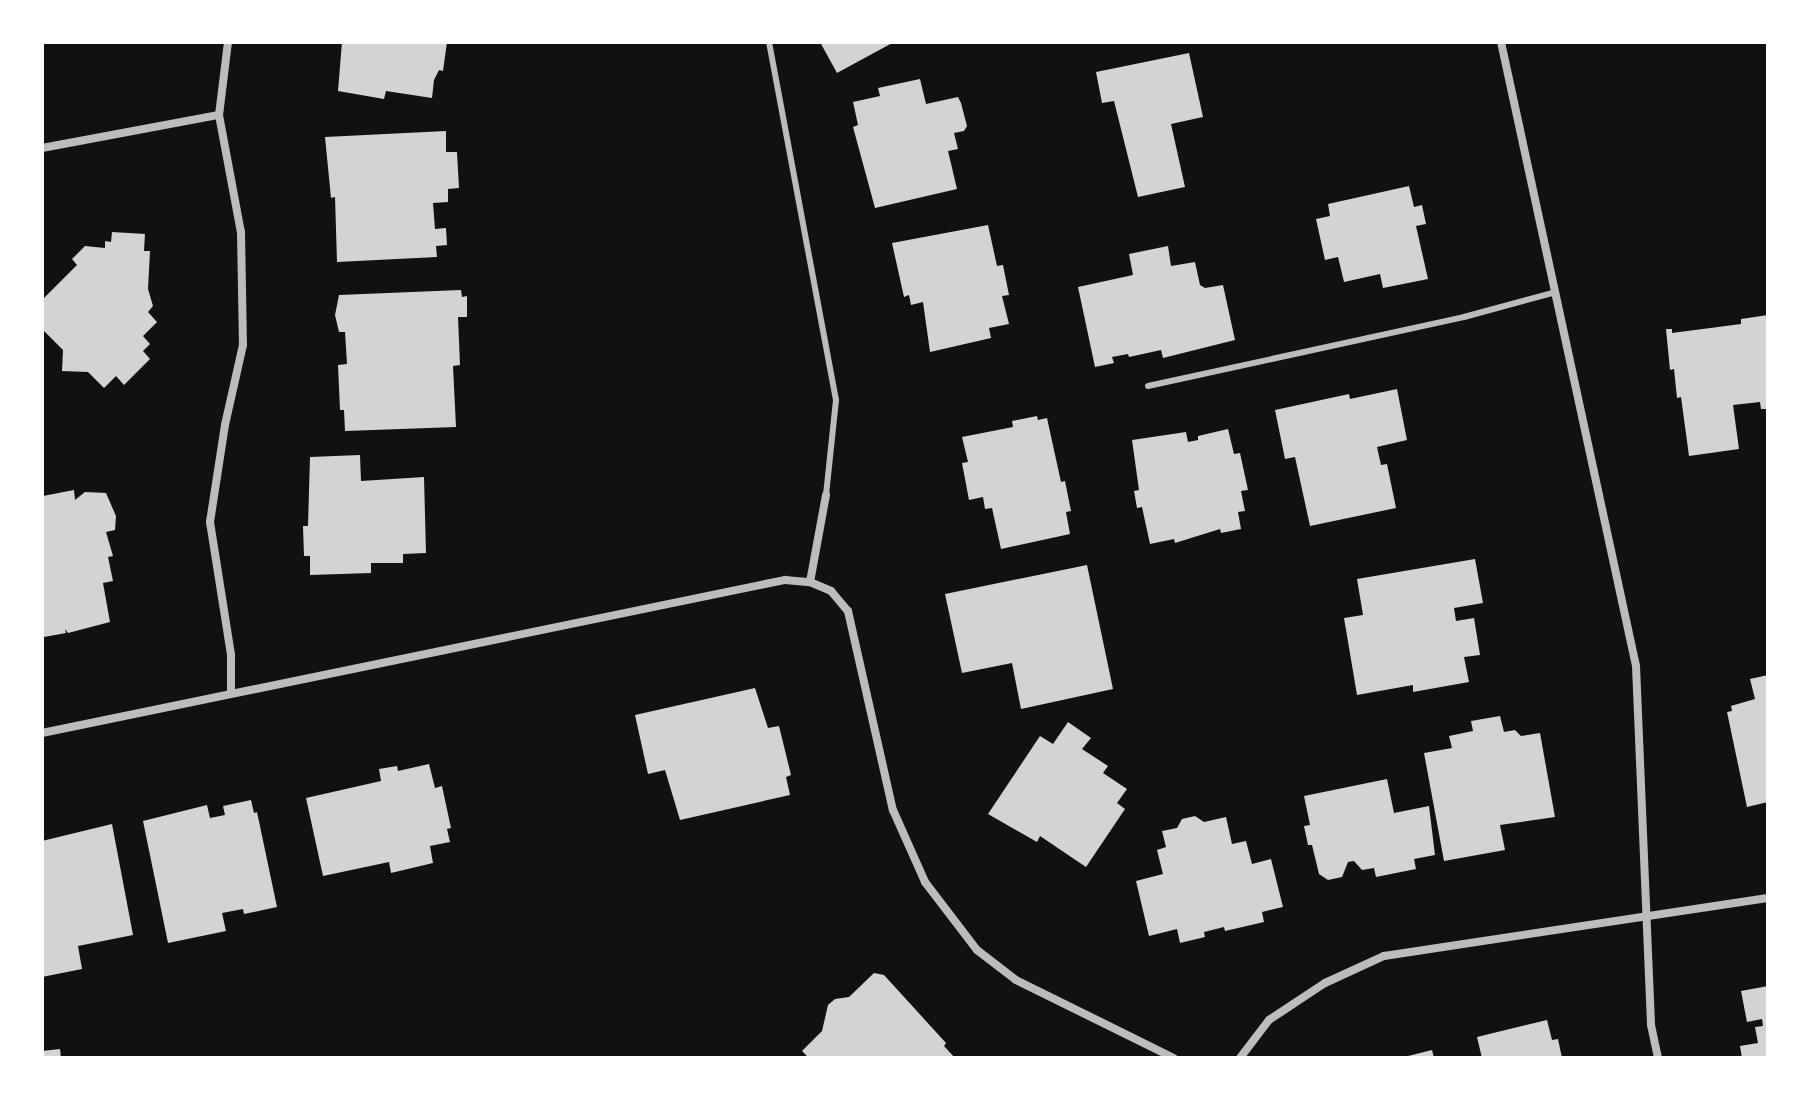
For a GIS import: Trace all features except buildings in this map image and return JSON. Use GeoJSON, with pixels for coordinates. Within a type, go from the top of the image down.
{"type":"FeatureCollection","features":[{"type":"Feature","properties":{"kind":"street"},"geometry":{"type":"LineString","coordinates":[[228,42],[219,115],[241,232],[243,345],[225,425],[210,522],[231,655],[231,692]]}},
{"type":"Feature","properties":{"kind":"street"},"geometry":{"type":"LineString","coordinates":[[1501,42],[1636,666],[1651,1025],[1658,1058]]}},
{"type":"Feature","properties":{"kind":"street"},"geometry":{"type":"LineString","coordinates":[[42,148],[219,115]]}},
{"type":"Feature","properties":{"kind":"street"},"geometry":{"type":"LineString","coordinates":[[810,582],[826,495]]}},
{"type":"Feature","properties":{"kind":"street"},"geometry":{"type":"LineString","coordinates":[[42,733],[785,580],[810,582],[831,591],[848,611],[893,810],[908,851],[947,914],[977,950],[1016,980],[1174,1058]]}},
{"type":"Feature","properties":{"kind":"street"},"geometry":{"type":"LineString","coordinates":[[1240,1058],[1269,1020],[1325,983],[1384,956],[1646,919],[1768,898]]}},
{"type":"Feature","properties":{"kind":"lane"},"geometry":{"type":"LineString","coordinates":[[769,42],[836,400],[826,495]]}},
{"type":"Feature","properties":{"kind":"lane"},"geometry":{"type":"LineString","coordinates":[[1148,386],[1464,317],[1556,292]]}}]}
